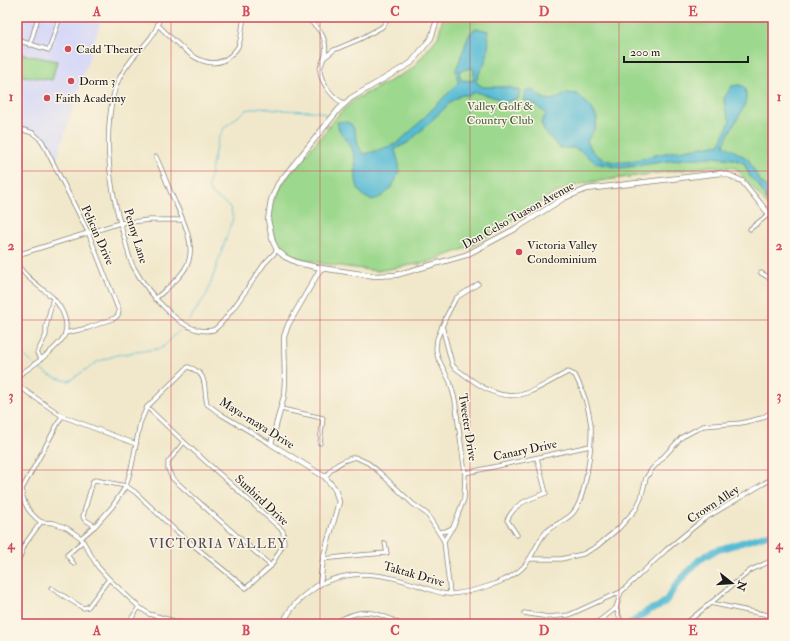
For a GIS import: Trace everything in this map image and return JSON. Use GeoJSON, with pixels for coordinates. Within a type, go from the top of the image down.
{"type":"FeatureCollection","features":[{"type":"Feature","properties":{"kind":"street"},"geometry":{"type":"LineString","coordinates":[[30,45],[38,17]]}},
{"type":"Feature","properties":{"kind":"street"},"geometry":{"type":"LineString","coordinates":[[17,40],[49,50],[60,17]]}},
{"type":"Feature","properties":{"kind":"street","name":"Penny Lane"},"geometry":{"type":"LineString","coordinates":[[160,17],[158,25],[150,38],[132,59],[118,82],[113,98],[109,139],[110,169],[120,223],[132,265],[155,299],[177,320],[185,326],[204,331],[215,330],[224,321],[277,250]]}},
{"type":"Feature","properties":{"kind":"street"},"geometry":{"type":"LineString","coordinates":[[158,25],[177,44],[188,52],[198,59],[211,63],[220,62],[234,53],[239,45],[244,17]]}},
{"type":"Feature","properties":{"kind":"street"},"geometry":{"type":"LineString","coordinates":[[304,17],[321,31],[326,44],[325,57],[320,69],[325,85],[329,91],[345,104]]}},
{"type":"Feature","properties":{"kind":"street"},"geometry":{"type":"LineString","coordinates":[[325,57],[334,50],[360,39],[382,27],[390,17]]}},
{"type":"Feature","properties":{"kind":"street"},"geometry":{"type":"LineString","coordinates":[[277,250],[270,236],[268,220],[271,200],[278,184],[345,104],[352,98],[411,63],[431,38],[438,17]]}},
{"type":"Feature","properties":{"kind":"street","name":"Pelican Drive"},"geometry":{"type":"LineString","coordinates":[[17,128],[33,133],[42,141],[88,232],[119,311],[118,316],[115,318],[88,328],[66,333]]}},
{"type":"Feature","properties":{"kind":"street"},"geometry":{"type":"LineString","coordinates":[[155,299],[182,273],[189,260],[190,246],[186,228],[156,157]]}},
{"type":"Feature","properties":{"kind":"street","name":"Don Celso Tuason Avenue"},"geometry":{"type":"LineString","coordinates":[[277,250],[285,257],[298,263],[321,268],[375,276],[403,273],[466,255],[515,229],[564,198],[587,189],[703,174],[720,173],[742,181],[773,219]]}},
{"type":"Feature","properties":{"kind":"street"},"geometry":{"type":"LineString","coordinates":[[750,229],[769,214]]}},
{"type":"Feature","properties":{"kind":"street"},"geometry":{"type":"LineString","coordinates":[[17,254],[120,223],[150,220],[182,220]]}},
{"type":"Feature","properties":{"kind":"street"},"geometry":{"type":"LineString","coordinates":[[17,263],[28,277],[53,298],[62,310],[66,325],[66,333],[60,343],[29,369],[17,376]]}},
{"type":"Feature","properties":{"kind":"street"},"geometry":{"type":"LineString","coordinates":[[271,444],[281,409],[285,381],[284,337],[288,325],[321,268]]}},
{"type":"Feature","properties":{"kind":"street"},"geometry":{"type":"LineString","coordinates":[[761,273],[773,280]]}},
{"type":"Feature","properties":{"kind":"street","name":"Tweeter Drive"},"geometry":{"type":"LineString","coordinates":[[444,541],[453,527],[464,499],[465,473],[455,400],[450,382],[438,358],[436,349],[437,339],[456,298],[478,284]]}},
{"type":"Feature","properties":{"kind":"street"},"geometry":{"type":"LineString","coordinates":[[41,359],[37,353],[37,350],[46,335],[47,323],[53,298]]}},
{"type":"Feature","properties":{"kind":"street","name":"Taktak Drive"},"geometry":{"type":"LineString","coordinates":[[282,624],[286,616],[301,597],[320,584],[341,576],[367,573],[388,576],[444,594],[472,591],[497,583],[522,568],[529,560],[546,532],[572,514],[580,501],[586,477],[591,427],[588,408],[581,385],[575,374],[568,372],[525,394],[506,396],[488,390],[472,381],[454,367],[442,326]]}},
{"type":"Feature","properties":{"kind":"street","name":"Maya-maya Drive"},"geometry":{"type":"LineString","coordinates":[[74,564],[67,554],[112,507],[126,486],[132,465],[140,423],[147,407],[188,367],[194,369],[200,374],[205,383],[206,404],[325,477]]}},
{"type":"Feature","properties":{"kind":"street"},"geometry":{"type":"LineString","coordinates":[[17,385],[62,416],[136,444]]}},
{"type":"Feature","properties":{"kind":"street","name":"Sunbird Drive"},"geometry":{"type":"LineString","coordinates":[[126,486],[135,492],[176,531],[246,588],[271,566],[284,543],[283,531],[147,407]]}},
{"type":"Feature","properties":{"kind":"street"},"geometry":{"type":"LineString","coordinates":[[281,409],[323,418],[320,443]]}},
{"type":"Feature","properties":{"kind":"street"},"geometry":{"type":"LineString","coordinates":[[529,560],[561,559],[582,554],[602,542],[619,528],[636,510],[646,478],[652,469],[682,437],[703,426],[741,423],[762,418],[773,411]]}},
{"type":"Feature","properties":{"kind":"street"},"geometry":{"type":"LineString","coordinates":[[62,416],[22,489],[22,497],[28,510],[41,522],[54,523],[67,528],[82,540],[98,567],[139,607],[149,614],[185,624]]}},
{"type":"Feature","properties":{"kind":"street"},"geometry":{"type":"LineString","coordinates":[[184,442],[168,462],[168,469],[172,478],[271,566]]}},
{"type":"Feature","properties":{"kind":"street","name":"Canary Drive"},"geometry":{"type":"LineString","coordinates":[[465,473],[590,446]]}},
{"type":"Feature","properties":{"kind":"street"},"geometry":{"type":"LineString","coordinates":[[320,584],[323,559],[339,502],[335,489],[325,477],[331,469],[344,460],[355,457],[368,463],[378,471],[426,514],[444,541],[450,594]]}},
{"type":"Feature","properties":{"kind":"street"},"geometry":{"type":"LineString","coordinates":[[517,535],[508,520],[512,511],[518,505],[546,493],[537,458]]}},
{"type":"Feature","properties":{"kind":"street","name":"Crown Alley"},"geometry":{"type":"LineString","coordinates":[[621,592],[666,550],[704,519],[773,478]]}},
{"type":"Feature","properties":{"kind":"street"},"geometry":{"type":"LineString","coordinates":[[95,526],[84,519],[83,516],[93,481],[95,480],[126,486]]}},
{"type":"Feature","properties":{"kind":"street"},"geometry":{"type":"LineString","coordinates":[[17,564],[25,544],[41,522]]}},
{"type":"Feature","properties":{"kind":"street"},"geometry":{"type":"LineString","coordinates":[[438,532],[446,531],[453,527]]}},
{"type":"Feature","properties":{"kind":"street"},"geometry":{"type":"LineString","coordinates":[[323,559],[387,553],[385,543]]}},
{"type":"Feature","properties":{"kind":"street"},"geometry":{"type":"LineString","coordinates":[[685,624],[751,570],[773,560]]}},
{"type":"Feature","properties":{"kind":"street"},"geometry":{"type":"LineString","coordinates":[[51,588],[83,608],[86,608],[109,579]]}},
{"type":"Feature","properties":{"kind":"street"},"geometry":{"type":"LineString","coordinates":[[595,624],[616,608],[621,592]]}},
{"type":"Feature","properties":{"kind":"street"},"geometry":{"type":"LineString","coordinates":[[524,613],[548,617],[569,615],[621,592]]}},
{"type":"Feature","properties":{"kind":"street"},"geometry":{"type":"LineString","coordinates":[[710,602],[773,616]]}},
{"type":"Feature","properties":{"kind":"street"},"geometry":{"type":"LineString","coordinates":[[128,624],[139,607]]}},
{"type":"Feature","properties":{"kind":"street"},"geometry":{"type":"LineString","coordinates":[[616,608],[621,622]]}},
{"type":"Feature","properties":{"kind":"street"},"geometry":{"type":"LineString","coordinates":[[333,624],[358,612],[371,612],[400,624]]}},
{"type":"Feature","properties":{"kind":"shaded area","name":"Faith Academy"},"geometry":{"type":"Polygon","coordinates":[[[17,17],[102,17],[56,161],[47,141],[40,134],[17,127],[17,17]]]}},
{"type":"Feature","properties":{"kind":"green space","name":"Valley Golf & Country Club"},"geometry":{"type":"Polygon","coordinates":[[[443,17],[773,17],[773,212],[736,168],[711,166],[584,183],[555,193],[472,246],[429,262],[377,271],[325,264],[287,255],[273,233],[270,210],[280,186],[340,113],[354,100],[412,69],[438,37],[443,17]]]}},
{"type":"Feature","properties":{"kind":"green space"},"geometry":{"type":"Polygon","coordinates":[[[21,54],[57,61],[52,80],[17,75],[21,54]]]}},
{"type":"Feature","properties":{"kind":"water"},"geometry":{"type":"Polygon","coordinates":[[[475,28],[488,31],[489,43],[487,54],[476,82],[483,87],[509,87],[520,91],[518,99],[501,103],[497,98],[475,92],[469,95],[462,95],[453,100],[409,142],[395,149],[399,170],[394,182],[385,194],[379,198],[367,198],[358,188],[353,151],[339,130],[337,122],[346,122],[351,124],[361,151],[364,154],[396,144],[412,130],[458,83],[456,70],[469,35],[475,28]],[[471,68],[459,71],[461,80],[473,81],[474,70],[471,68]]]}},
{"type":"Feature","properties":{"kind":"water"},"geometry":{"type":"Polygon","coordinates":[[[740,85],[744,87],[746,93],[745,103],[724,145],[748,159],[759,180],[773,193],[773,206],[769,204],[759,186],[750,177],[744,163],[733,159],[713,157],[683,159],[620,168],[596,163],[582,152],[574,148],[560,148],[544,131],[541,122],[546,114],[533,103],[523,100],[525,91],[532,89],[541,97],[548,100],[552,100],[567,93],[577,94],[591,107],[597,118],[595,128],[587,141],[591,149],[605,160],[625,162],[660,154],[720,144],[730,121],[725,109],[724,98],[732,86],[740,85]]]}},
{"type":"Feature","properties":{"kind":"waterway"},"geometry":{"type":"LineString","coordinates":[[189,320],[207,294],[233,218],[230,207],[212,194],[208,188],[215,151],[219,137],[225,127],[246,110],[261,107],[275,110],[320,112],[327,115]]}},
{"type":"Feature","properties":{"kind":"waterway"},"geometry":{"type":"LineString","coordinates":[[35,365],[51,376],[69,381],[97,362],[117,355],[162,348],[179,331]]}},
{"type":"Feature","properties":{"kind":"waterway"},"geometry":{"type":"LineString","coordinates":[[17,348],[32,363]]}},
{"type":"Feature","properties":{"kind":"waterway"},"geometry":{"type":"LineString","coordinates":[[630,624],[649,610],[658,607],[666,601],[676,585],[699,560],[714,551],[773,533]]}},
{"type":"Feature","properties":{"kind":"place","name":"Cadd Theater"},"geometry":{"type":"Point","coordinates":[68,49]}},
{"type":"Feature","properties":{"kind":"place","name":"Dorm 3"},"geometry":{"type":"Point","coordinates":[71,81]}},
{"type":"Feature","properties":{"kind":"place","name":"Faith Academy"},"geometry":{"type":"Point","coordinates":[47,98]}},
{"type":"Feature","properties":{"kind":"place","name":"Victoria Valley Condominium"},"geometry":{"type":"Point","coordinates":[519,252]}},
{"type":"Feature","properties":{"kind":"district","name":"VICTORIA VALLEY"},"geometry":{"type":"Point","coordinates":[218,543]}}]}
